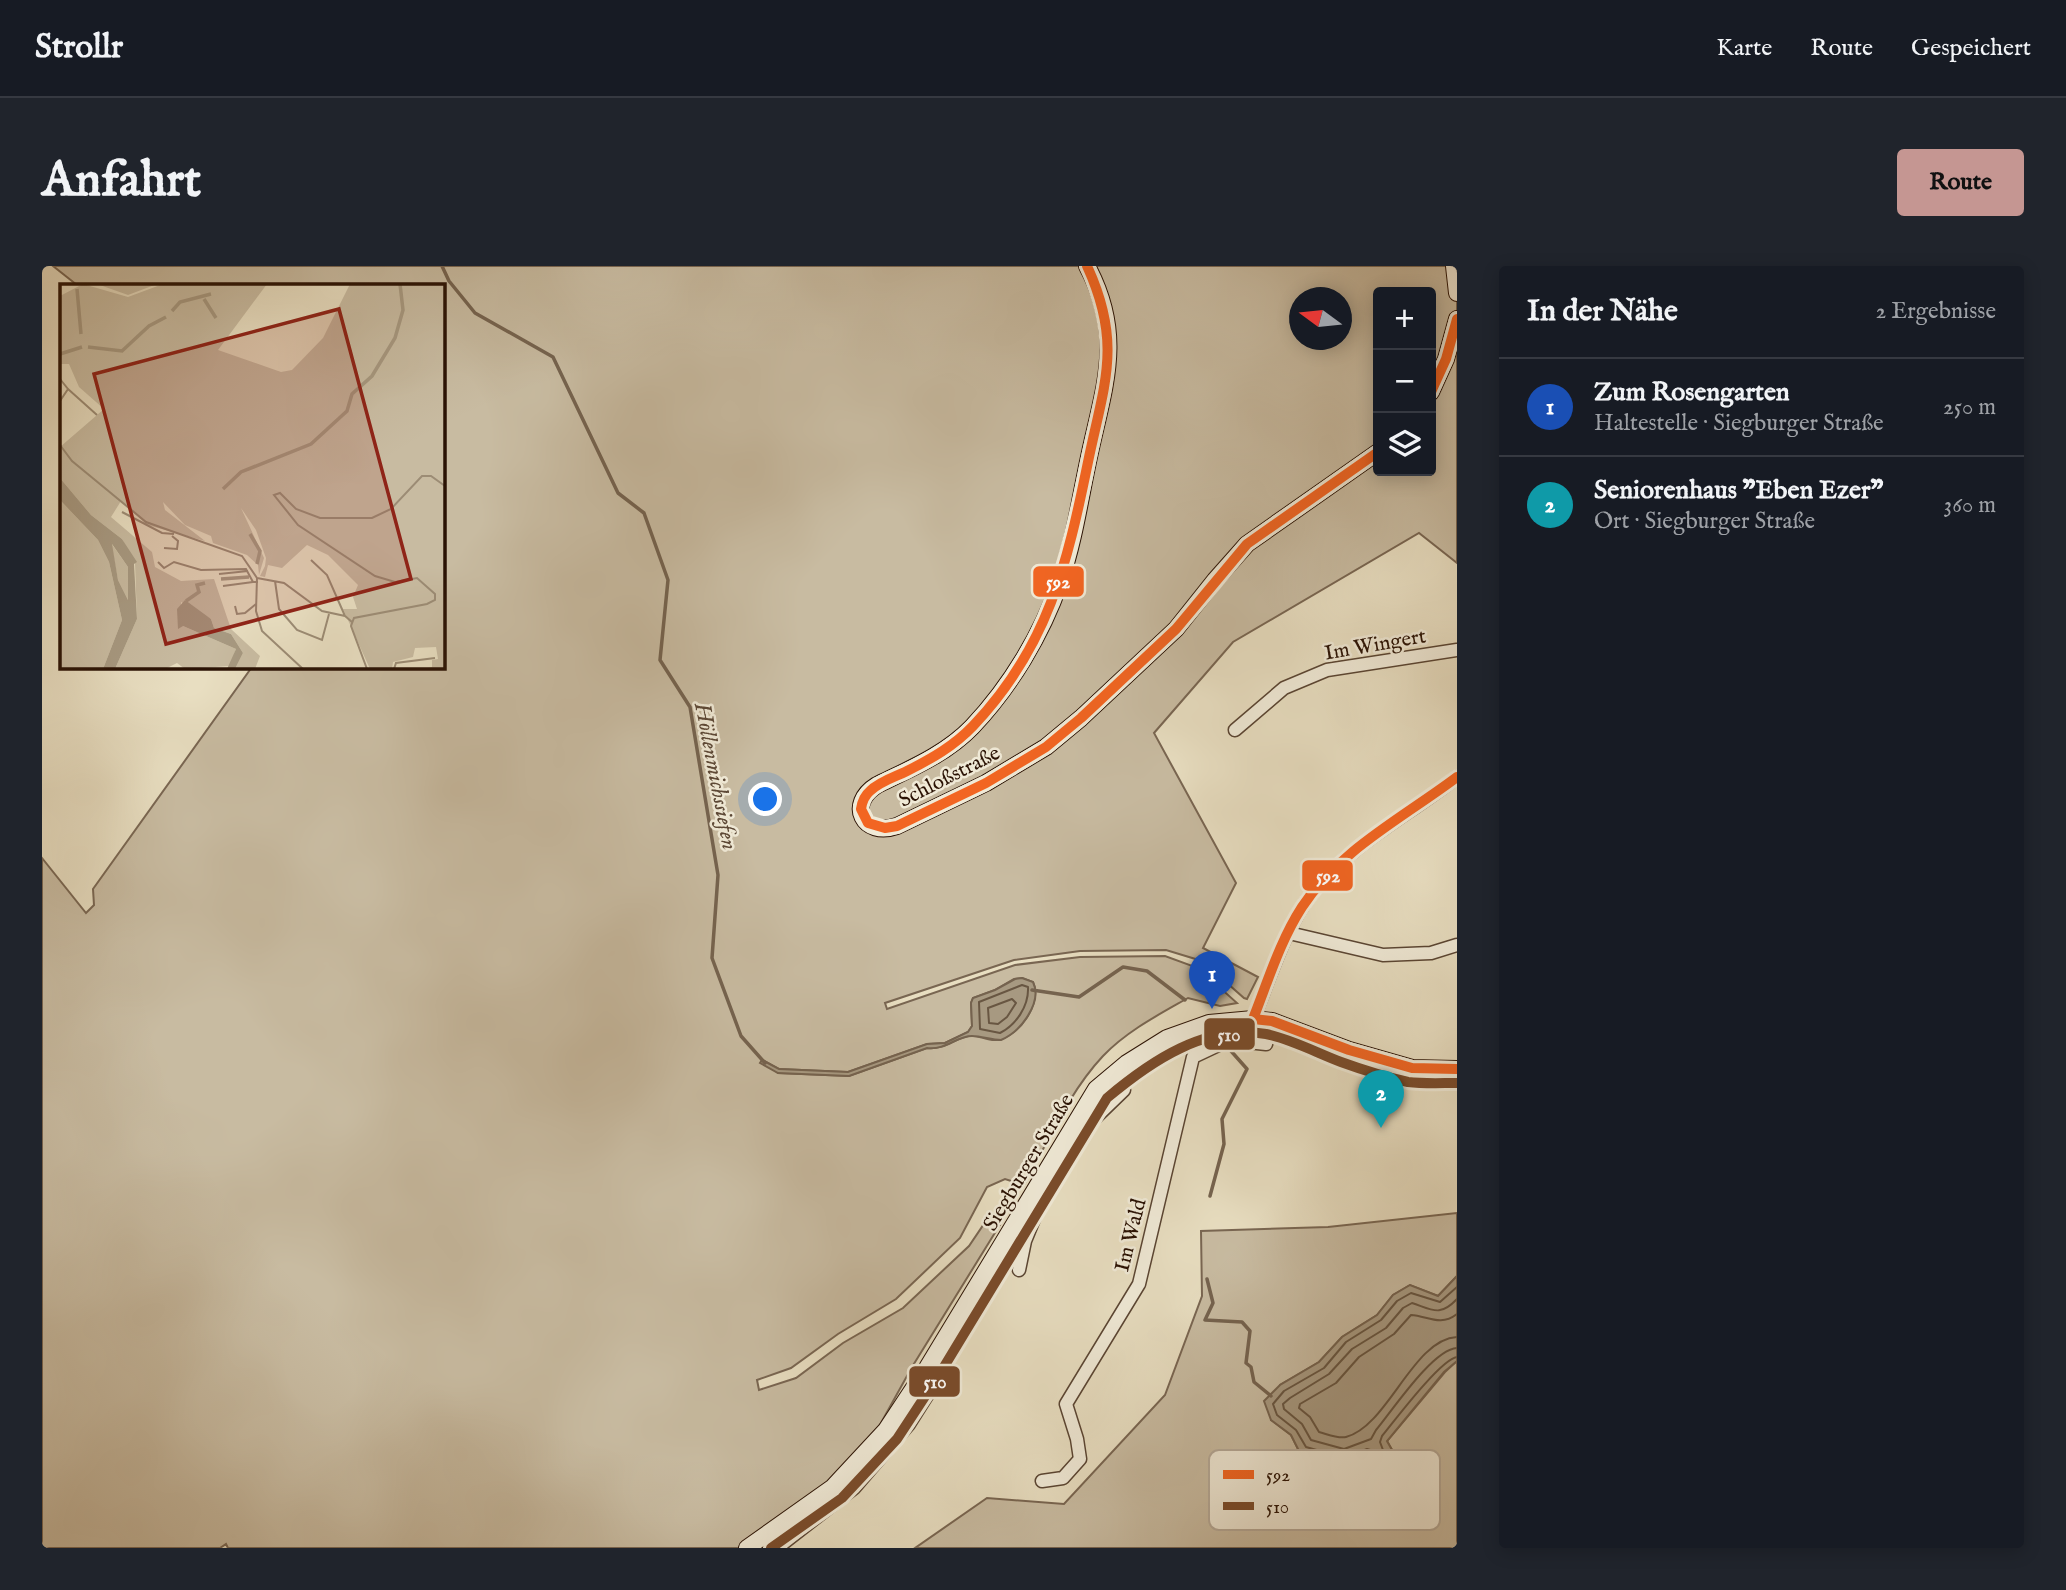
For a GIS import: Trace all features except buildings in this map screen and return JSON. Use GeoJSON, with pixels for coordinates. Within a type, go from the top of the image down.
{"type":"FeatureCollection","features":[{"type":"Feature","properties":{"kind":"main road","name":"Schloßstraße"},"geometry":{"type":"LineString","coordinates":[[1087,266],[1106,314],[1110,349],[1072,541],[1056,594],[1023,658],[998,696],[970,729],[943,751],[867,792],[861,801],[860,809],[864,821],[870,826],[888,829],[915,818],[986,783],[1046,747],[1081,718],[1169,635],[1248,544],[1373,456]]}},
{"type":"Feature","properties":{"kind":"main road"},"geometry":{"type":"LineString","coordinates":[[1454,266],[1457,293]]}},
{"type":"Feature","properties":{"kind":"main road"},"geometry":{"type":"LineString","coordinates":[[1436,380],[1446,359],[1457,319]]}},
{"type":"Feature","properties":{"kind":"main road","name":"Siegburger Straße"},"geometry":{"type":"LineString","coordinates":[[747,1548],[833,1487],[886,1430],[1031,1209],[1096,1089],[1127,1062],[1167,1038],[1209,1023],[1253,1019],[1272,1021],[1412,1068],[1457,1069]]}},
{"type":"Feature","properties":{"kind":"street","name":"Im Wingert"},"geometry":{"type":"LineString","coordinates":[[1235,730],[1284,688],[1327,670],[1457,650]]}},
{"type":"Feature","properties":{"kind":"street"},"geometry":{"type":"LineString","coordinates":[[1253,1019],[1289,933],[1311,894],[1358,849],[1457,777]]}},
{"type":"Feature","properties":{"kind":"street"},"geometry":{"type":"LineString","coordinates":[[1289,933],[1383,956],[1431,953],[1457,945]]}},
{"type":"Feature","properties":{"kind":"street","name":"Im Wald"},"geometry":{"type":"LineString","coordinates":[[1042,1481],[1063,1478],[1080,1459],[1066,1404],[1139,1284],[1193,1058],[1229,1040],[1266,1044],[1272,1021]]}},
{"type":"Feature","properties":{"kind":"street"},"geometry":{"type":"LineString","coordinates":[[1019,1270],[1031,1209],[1093,1120],[1124,1090]]}},
{"type":"Feature","properties":{"kind":"street"},"geometry":{"type":"LineString","coordinates":[[776,1548],[854,1488],[909,1424],[933,1386],[933,1376],[927,1368]]}},
{"type":"Feature","properties":{"kind":"shaded area"},"geometry":{"type":"Polygon","coordinates":[[[53,266],[1457,266],[1457,563],[1419,533],[1233,642],[1154,733],[1236,883],[1203,948],[1258,977],[1247,999],[1202,961],[1166,950],[1080,951],[1014,960],[885,1003],[887,1009],[1015,965],[1080,957],[1165,956],[1198,968],[1237,1003],[1220,1006],[1188,998],[1122,1039],[1103,1056],[1080,1085],[1024,1185],[1005,1179],[987,1187],[960,1238],[896,1299],[838,1334],[791,1368],[757,1380],[759,1390],[796,1378],[843,1343],[903,1308],[969,1246],[990,1215],[1001,1223],[912,1367],[846,1486],[751,1548],[228,1548],[226,1544],[220,1548],[42,1548],[42,858],[86,913],[94,905],[93,889],[251,668],[444,668],[444,284],[76,284],[53,266]],[[1022,978],[1014,979],[973,998],[972,1026],[968,1032],[945,1043],[927,1044],[848,1072],[779,1069],[763,1060],[778,1073],[849,1076],[963,1037],[975,1036],[993,1040],[1004,1038],[1020,1026],[1031,1009],[1035,1000],[1033,982],[1022,978]]]}},
{"type":"Feature","properties":{"kind":"shaded area"},"geometry":{"type":"Polygon","coordinates":[[[1457,1213],[1457,1276],[1438,1296],[1410,1285],[1393,1295],[1377,1315],[1342,1337],[1319,1362],[1280,1385],[1271,1420],[1291,1435],[1298,1450],[1209,1450],[1209,1530],[1440,1530],[1440,1450],[1392,1450],[1387,1441],[1457,1361],[1457,1548],[915,1548],[987,1498],[1064,1504],[1165,1395],[1202,1296],[1201,1231],[1328,1227],[1457,1213]]]}},
{"type":"Feature","properties":{"kind":"water"},"geometry":{"type":"Polygon","coordinates":[[[1022,978],[1033,982],[1035,999],[1022,1024],[1001,1040],[966,1037],[849,1076],[778,1073],[760,1063],[762,1060],[779,1069],[848,1072],[927,1044],[945,1043],[968,1032],[972,1026],[973,998],[1022,978]]]}},
{"type":"Feature","properties":{"kind":"water"},"geometry":{"type":"Polygon","coordinates":[[[1457,1276],[1457,1361],[1444,1372],[1387,1441],[1392,1450],[1298,1450],[1291,1435],[1271,1420],[1264,1401],[1280,1385],[1319,1362],[1342,1337],[1377,1315],[1393,1295],[1410,1285],[1438,1296],[1457,1276]]]}},
{"type":"Feature","properties":{"kind":"waterway","name":"Höllenmichssiefen"},"geometry":{"type":"LineString","coordinates":[[442,266],[449,281],[475,313],[553,357],[618,493],[644,513],[668,580],[660,660],[690,707],[718,875],[712,958],[741,1036],[765,1063]]}},
{"type":"Feature","properties":{"kind":"waterway","name":"Höllenmichssiefen"},"geometry":{"type":"LineString","coordinates":[[1032,990],[1079,997],[1123,967],[1147,971],[1185,1000]]}},
{"type":"Feature","properties":{"kind":"waterway","name":"Höllenmichssiefen"},"geometry":{"type":"LineString","coordinates":[[1210,1196],[1224,1144],[1222,1119],[1247,1069],[1231,1051]]}},
{"type":"Feature","properties":{"kind":"waterway","name":"Höllenmichssiefen"},"geometry":{"type":"LineString","coordinates":[[1207,1279],[1213,1303],[1205,1320],[1242,1322],[1250,1331],[1246,1363],[1251,1367],[1254,1382],[1271,1396]]}},
{"type":"Feature","properties":{"kind":"transit line","name":"592"},"geometry":{"type":"LineString","coordinates":[[1087,266],[1105,319],[1107,364],[1100,409],[1072,536],[1051,603],[1020,666],[999,696],[973,726],[950,746],[925,762],[878,784],[868,793],[861,809],[868,823],[885,828],[897,826],[986,783],[1046,747],[1176,629],[1247,544],[1373,456]]}},
{"type":"Feature","properties":{"kind":"transit line","name":"592"},"geometry":{"type":"LineString","coordinates":[[1436,381],[1446,359],[1457,319]]}},
{"type":"Feature","properties":{"kind":"transit line","name":"592"},"geometry":{"type":"LineString","coordinates":[[1253,1019],[1287,934],[1317,887],[1353,851],[1457,777]]}},
{"type":"Feature","properties":{"kind":"transit line","name":"592"},"geometry":{"type":"LineString","coordinates":[[1253,1019],[1272,1021],[1349,1050],[1412,1068],[1457,1069]]}},
{"type":"Feature","properties":{"kind":"transit line","name":"510"},"geometry":{"type":"LineString","coordinates":[[771,1548],[842,1498],[897,1439],[939,1375],[1107,1098],[1142,1071],[1180,1048],[1200,1040],[1243,1032],[1275,1036],[1349,1065],[1408,1082],[1457,1083]]}},
{"type":"Feature","properties":{"kind":"place","name":"Zum Rosengarten"},"geometry":{"type":"Point","coordinates":[1212,1009]}},
{"type":"Feature","properties":{"kind":"place","name":"Seniorenhaus \"Eben Ezer\""},"geometry":{"type":"Point","coordinates":[1381,1128]}}]}
